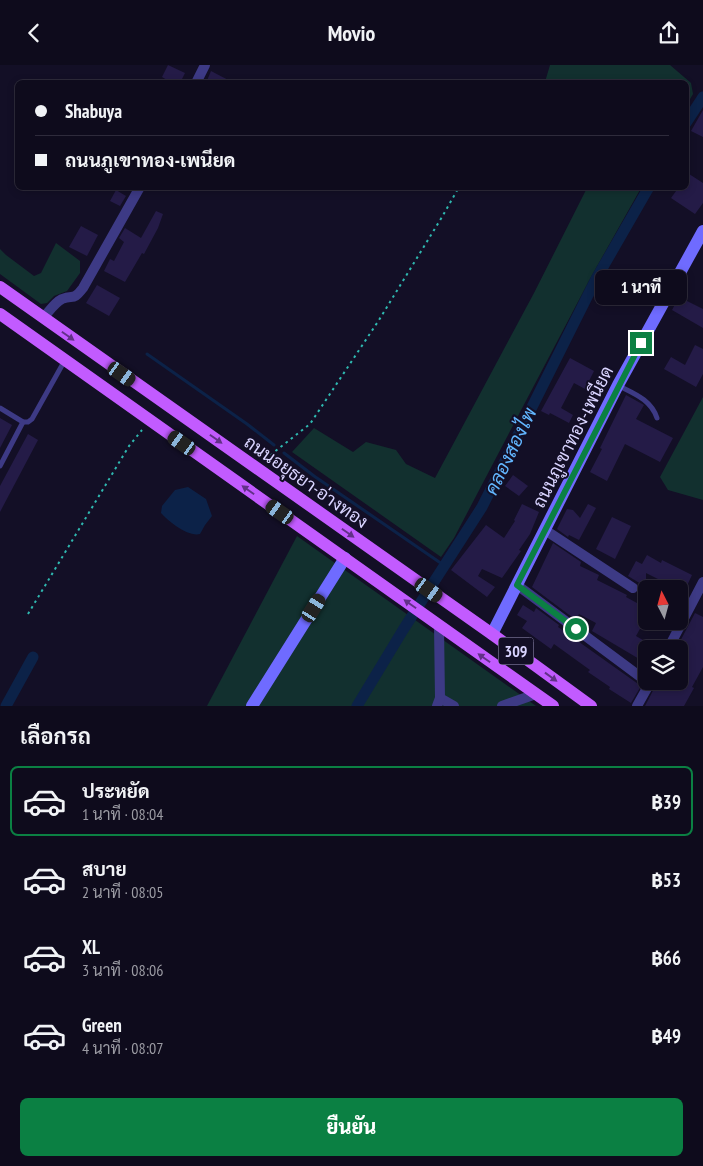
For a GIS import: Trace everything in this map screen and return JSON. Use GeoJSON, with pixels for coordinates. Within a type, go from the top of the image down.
{"type":"FeatureCollection","features":[{"type":"Feature","properties":{"kind":"main road","name":"ถนนอยุธยา-อ่างทอง"},"geometry":{"type":"LineString","coordinates":[[0,287],[591,706]]}},
{"type":"Feature","properties":{"kind":"main road","name":"309"},"geometry":{"type":"LineString","coordinates":[[0,314],[553,706]]}},
{"type":"Feature","properties":{"kind":"main road"},"geometry":{"type":"LineString","coordinates":[[110,392],[122,374]]}},
{"type":"Feature","properties":{"kind":"street"},"geometry":{"type":"LineString","coordinates":[[198,80],[205,65]]}},
{"type":"Feature","properties":{"kind":"street"},"geometry":{"type":"LineString","coordinates":[[43,318],[55,304],[62,299],[74,297],[83,288],[138,190]]}},
{"type":"Feature","properties":{"kind":"street","name":"ถนนภูเขาทอง-เพนียด"},"geometry":{"type":"LineString","coordinates":[[492,634],[618,385],[701,239]]}},
{"type":"Feature","properties":{"kind":"street"},"geometry":{"type":"LineString","coordinates":[[545,530],[633,588]]}},
{"type":"Feature","properties":{"kind":"street"},"geometry":{"type":"LineString","coordinates":[[252,706],[345,558]]}},
{"type":"Feature","properties":{"kind":"street"},"geometry":{"type":"LineString","coordinates":[[673,640],[703,582]]}},
{"type":"Feature","properties":{"kind":"street"},"geometry":{"type":"LineString","coordinates":[[517,585],[638,674]]}},
{"type":"Feature","properties":{"kind":"street"},"geometry":{"type":"LineString","coordinates":[[439,626],[439,702],[454,706]]}},
{"type":"Feature","properties":{"kind":"street"},"geometry":{"type":"LineString","coordinates":[[637,706],[646,690]]}},
{"type":"Feature","properties":{"kind":"street"},"geometry":{"type":"LineString","coordinates":[[502,706],[536,694]]}},
{"type":"Feature","properties":{"kind":"lane"},"geometry":{"type":"LineString","coordinates":[[0,408],[23,422],[28,422],[32,419],[65,360]]}},
{"type":"Feature","properties":{"kind":"lane"},"geometry":{"type":"LineString","coordinates":[[618,385],[644,400],[653,408],[657,418]]}},
{"type":"Feature","properties":{"kind":"lane"},"geometry":{"type":"LineString","coordinates":[[0,466],[23,422]]}},
{"type":"Feature","properties":{"kind":"path"},"geometry":{"type":"LineString","coordinates":[[258,469],[273,453],[310,424],[379,320],[457,190]]}},
{"type":"Feature","properties":{"kind":"path"},"geometry":{"type":"LineString","coordinates":[[28,614],[129,447],[149,420]]}},
{"type":"Feature","properties":{"kind":"green space"},"geometry":{"type":"Polygon","coordinates":[[[550,65],[670,65],[688,80],[546,80],[550,65]]]}},
{"type":"Feature","properties":{"kind":"green space"},"geometry":{"type":"Polygon","coordinates":[[[689,81],[691,83],[693,94],[689,101],[689,81]]]}},
{"type":"Feature","properties":{"kind":"green space"},"geometry":{"type":"Polygon","coordinates":[[[586,190],[640,190],[591,277],[454,538],[441,557],[292,452],[314,428],[353,452],[366,442],[396,450],[406,464],[435,478],[534,293],[586,190]]]}},
{"type":"Feature","properties":{"kind":"green space"},"geometry":{"type":"Polygon","coordinates":[[[56,243],[80,261],[80,273],[67,291],[54,296],[47,303],[41,304],[0,274],[0,249],[34,276],[41,273],[56,243]]]}},
{"type":"Feature","properties":{"kind":"green space"},"geometry":{"type":"Polygon","coordinates":[[[703,397],[703,500],[668,490],[660,477],[703,397]]]}},
{"type":"Feature","properties":{"kind":"green space"},"geometry":{"type":"Polygon","coordinates":[[[297,536],[536,706],[207,706],[297,536]]]}},
{"type":"Feature","properties":{"kind":"water"},"geometry":{"type":"Polygon","coordinates":[[[188,487],[206,499],[212,516],[200,534],[184,531],[161,513],[162,506],[175,490],[188,487]]]}},
{"type":"Feature","properties":{"kind":"building"},"geometry":{"type":"Polygon","coordinates":[[[168,65],[185,73],[182,80],[167,80],[162,77],[168,65]]]}},
{"type":"Feature","properties":{"kind":"building"},"geometry":{"type":"Polygon","coordinates":[[[211,71],[228,80],[207,80],[211,71]]]}},
{"type":"Feature","properties":{"kind":"building"},"geometry":{"type":"Polygon","coordinates":[[[703,110],[703,137],[691,131],[703,110]]]}},
{"type":"Feature","properties":{"kind":"building"},"geometry":{"type":"Polygon","coordinates":[[[689,174],[703,183],[703,203],[695,214],[671,198],[677,190],[689,190],[689,174]]]}},
{"type":"Feature","properties":{"kind":"building"},"geometry":{"type":"Polygon","coordinates":[[[116,190],[126,196],[120,206],[110,201],[116,190]]]}},
{"type":"Feature","properties":{"kind":"building"},"geometry":{"type":"Polygon","coordinates":[[[156,211],[163,214],[158,228],[144,254],[142,253],[125,282],[104,271],[110,259],[114,261],[124,242],[119,238],[125,228],[141,238],[156,211]]]}},
{"type":"Feature","properties":{"kind":"building"},"geometry":{"type":"Polygon","coordinates":[[[81,226],[98,235],[87,256],[69,247],[81,226]]]}},
{"type":"Feature","properties":{"kind":"building"},"geometry":{"type":"Polygon","coordinates":[[[97,285],[120,298],[109,316],[86,303],[97,285]]]}},
{"type":"Feature","properties":{"kind":"building"},"geometry":{"type":"Polygon","coordinates":[[[679,297],[703,309],[703,328],[672,310],[679,297]]]}},
{"type":"Feature","properties":{"kind":"building"},"geometry":{"type":"Polygon","coordinates":[[[695,345],[703,349],[703,374],[696,387],[664,369],[671,357],[685,365],[695,345]]]}},
{"type":"Feature","properties":{"kind":"building"},"geometry":{"type":"Polygon","coordinates":[[[570,358],[594,371],[585,389],[574,383],[561,408],[573,415],[569,423],[550,413],[549,415],[541,411],[570,358]]]}},
{"type":"Feature","properties":{"kind":"building"},"geometry":{"type":"Polygon","coordinates":[[[626,395],[644,405],[636,419],[673,438],[660,462],[625,444],[607,481],[590,472],[626,395]]]}},
{"type":"Feature","properties":{"kind":"building"},"geometry":{"type":"Polygon","coordinates":[[[0,418],[12,425],[0,448],[0,418]]]}},
{"type":"Feature","properties":{"kind":"building"},"geometry":{"type":"Polygon","coordinates":[[[28,434],[38,440],[0,512],[0,486],[28,434]]]}},
{"type":"Feature","properties":{"kind":"building"},"geometry":{"type":"Polygon","coordinates":[[[513,475],[528,486],[519,496],[505,486],[513,475]]]}},
{"type":"Feature","properties":{"kind":"building"},"geometry":{"type":"Polygon","coordinates":[[[522,504],[539,512],[530,534],[519,550],[521,551],[502,578],[482,569],[478,576],[495,587],[487,597],[451,570],[486,525],[504,538],[515,521],[522,504]]]}},
{"type":"Feature","properties":{"kind":"building"},"geometry":{"type":"Polygon","coordinates":[[[588,504],[596,508],[579,540],[569,535],[568,537],[557,529],[567,509],[573,510],[580,518],[588,504]]]}},
{"type":"Feature","properties":{"kind":"building"},"geometry":{"type":"Polygon","coordinates":[[[612,517],[631,526],[615,559],[596,549],[612,517]]]}},
{"type":"Feature","properties":{"kind":"building"},"geometry":{"type":"Polygon","coordinates":[[[553,543],[581,562],[580,566],[599,575],[597,580],[627,595],[626,597],[638,604],[639,630],[636,636],[643,640],[638,640],[638,658],[592,631],[596,623],[579,614],[576,620],[532,587],[553,543]]]}},
{"type":"Feature","properties":{"kind":"building"},"geometry":{"type":"Polygon","coordinates":[[[647,555],[661,563],[662,560],[692,575],[688,584],[688,580],[660,580],[646,573],[646,580],[638,580],[638,582],[628,576],[636,561],[642,564],[647,555]]]}},
{"type":"Feature","properties":{"kind":"building"},"geometry":{"type":"Polygon","coordinates":[[[523,605],[534,612],[536,608],[559,625],[558,627],[638,684],[639,690],[631,703],[609,689],[610,687],[588,672],[590,670],[554,644],[551,649],[522,628],[527,621],[517,615],[523,605]]]}},
{"type":"Feature","properties":{"kind":"building"},"geometry":{"type":"Polygon","coordinates":[[[695,613],[703,617],[703,667],[692,687],[694,688],[684,706],[645,706],[653,690],[688,690],[688,640],[681,640],[686,630],[688,630],[695,613]]]}},
{"type":"Feature","properties":{"kind":"waterway","name":"คลองสองไพ"},"geometry":{"type":"LineString","coordinates":[[689,118],[703,97]]}},
{"type":"Feature","properties":{"kind":"waterway","name":"คลองสองไพ"},"geometry":{"type":"LineString","coordinates":[[357,706],[482,507],[596,279],[647,190]]}},
{"type":"Feature","properties":{"kind":"waterway"},"geometry":{"type":"LineString","coordinates":[[147,354],[274,445]]}},
{"type":"Feature","properties":{"kind":"waterway"},"geometry":{"type":"LineString","coordinates":[[284,453],[314,476],[445,566]]}},
{"type":"Feature","properties":{"kind":"waterway"},"geometry":{"type":"LineString","coordinates":[[6,706],[33,657]]}},
{"type":"Feature","properties":{"kind":"route"},"geometry":{"type":"LineString","coordinates":[[576,629],[517,585],[641,343]]}}]}
